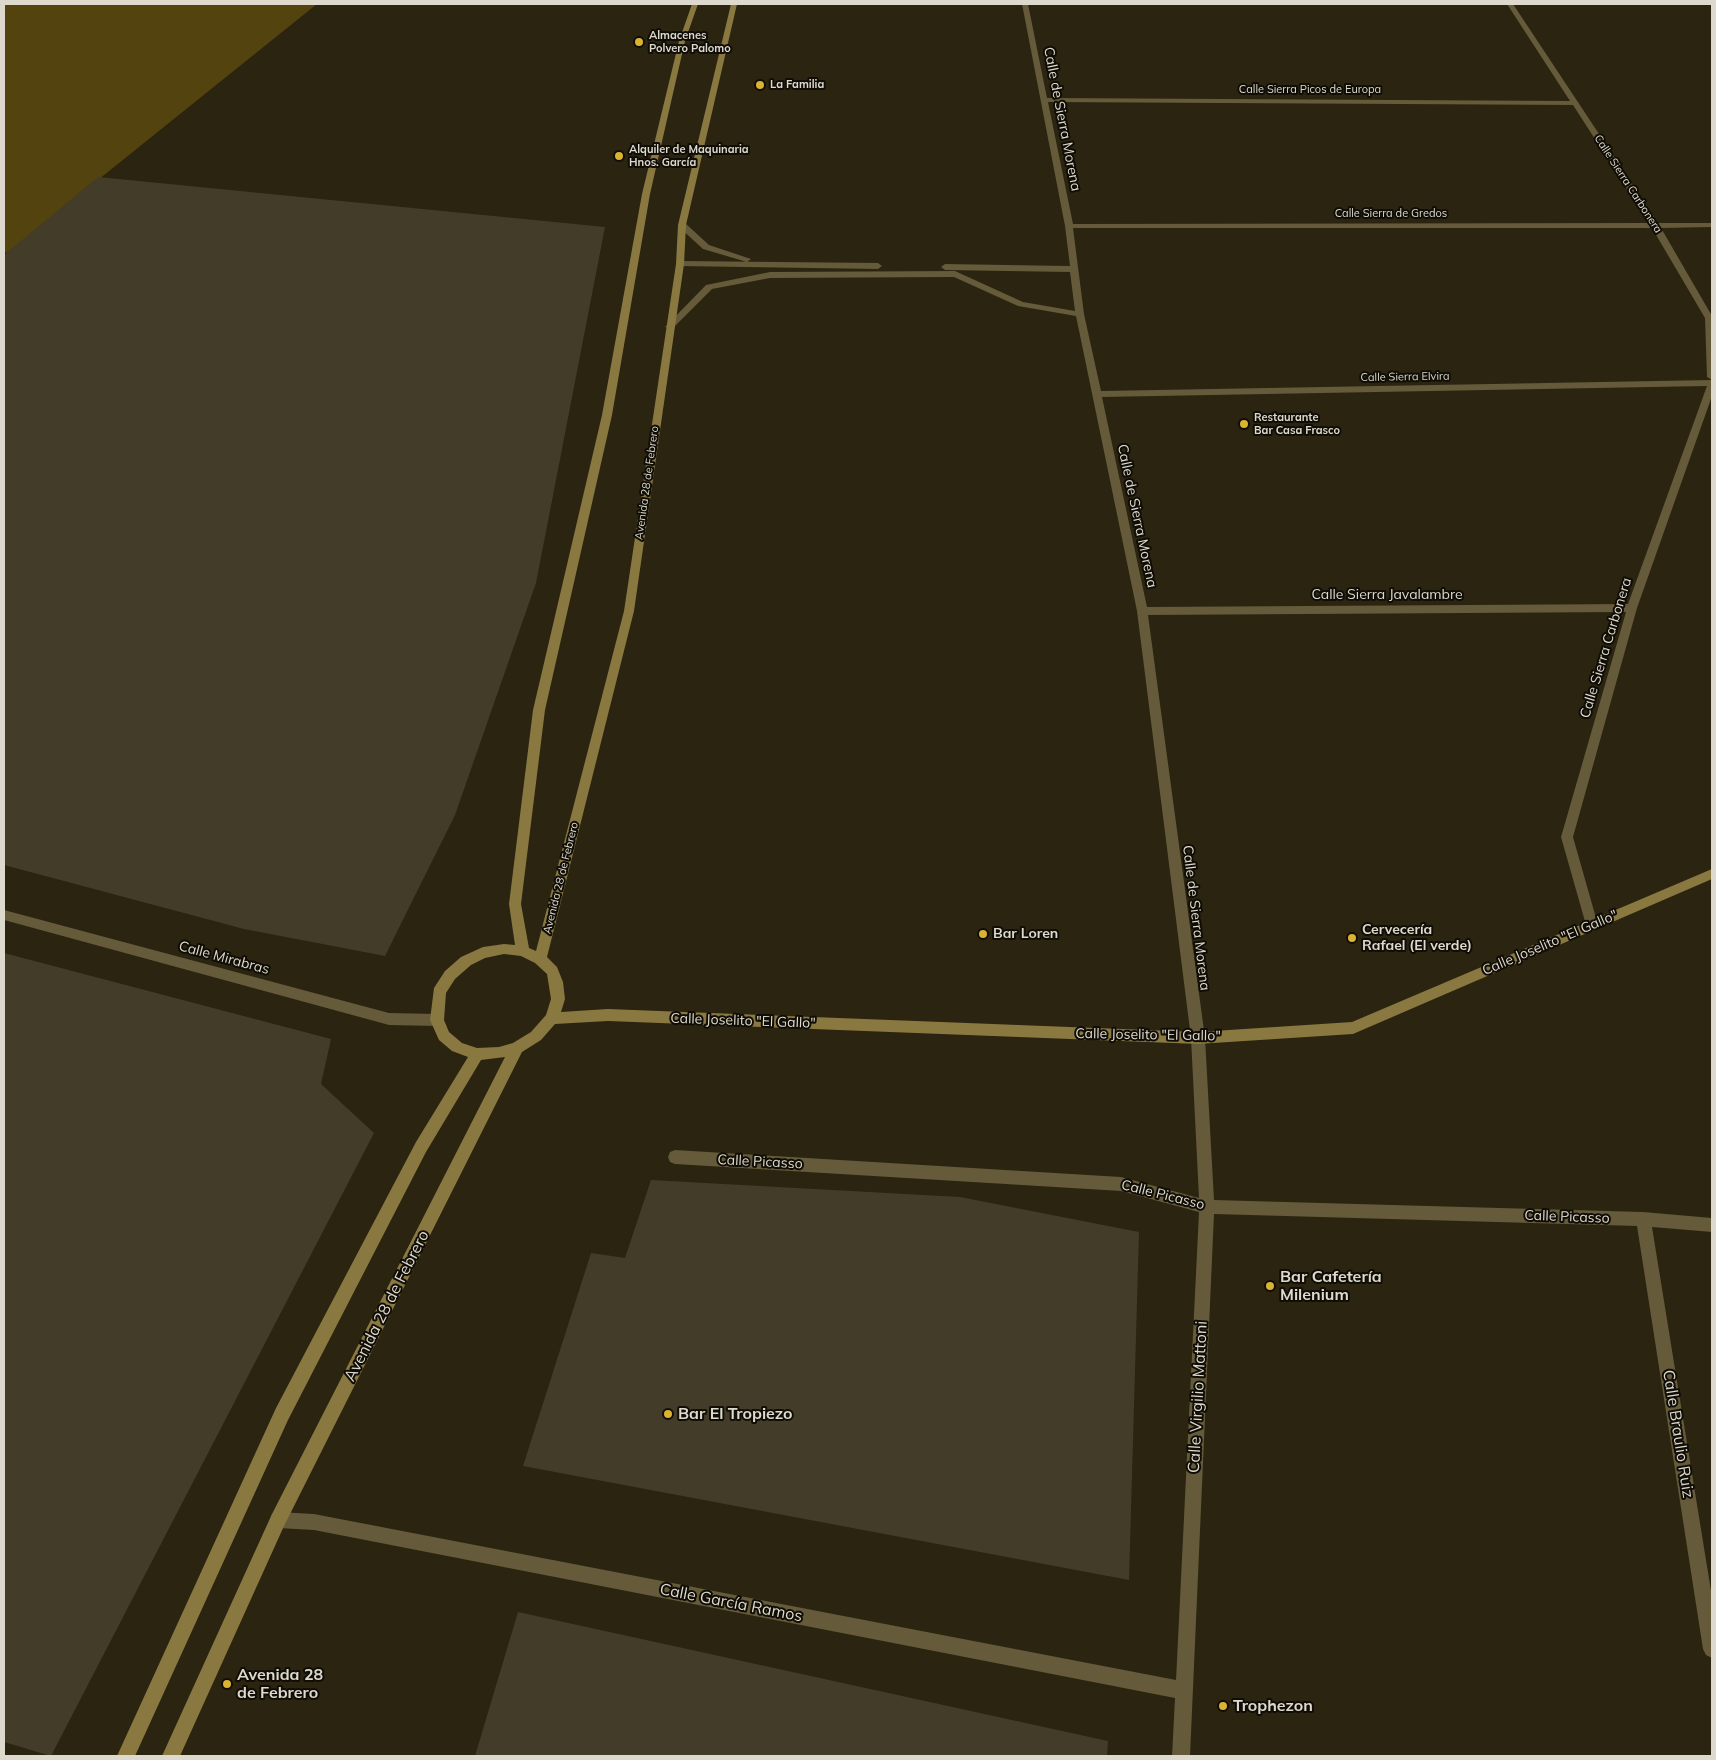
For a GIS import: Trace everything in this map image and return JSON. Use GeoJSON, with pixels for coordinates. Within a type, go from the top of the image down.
{"type":"FeatureCollection","features":[{"type":"Feature","properties":{"kind":"main road"},"geometry":{"type":"LineString","coordinates":[[522,951],[515,904],[538,710],[607,415],[646,194],[682,41],[694,4]]}},
{"type":"Feature","properties":{"kind":"main road","name":"Avenida 28 de Febrero"},"geometry":{"type":"LineString","coordinates":[[540,959],[629,611],[680,264],[682,224],[734,4]]}},
{"type":"Feature","properties":{"kind":"main road","name":"Calle Joselito \"El Gallo\""},"geometry":{"type":"LineString","coordinates":[[552,1018],[608,1015],[1198,1038],[1353,1028],[1712,874]]}},
{"type":"Feature","properties":{"kind":"main road"},"geometry":{"type":"LineString","coordinates":[[504,949],[522,951],[540,959],[552,971],[556,982],[558,999],[552,1018],[536,1036],[517,1048],[499,1054],[477,1054],[457,1047],[444,1036],[437,1020],[439,992],[450,975],[466,961],[483,953],[504,949]]}},
{"type":"Feature","properties":{"kind":"main road","name":"Avenida 28 de Febrero"},"geometry":{"type":"LineString","coordinates":[[171,1756],[278,1520],[517,1048]]}},
{"type":"Feature","properties":{"kind":"main road"},"geometry":{"type":"LineString","coordinates":[[126,1756],[282,1414],[421,1147],[477,1054]]}},
{"type":"Feature","properties":{"kind":"street","name":"Calle de Sierra Morena"},"geometry":{"type":"LineString","coordinates":[[1025,4],[1046,100],[1069,226],[1080,314],[1142,611],[1198,1038]]}},
{"type":"Feature","properties":{"kind":"street","name":"Calle Sierra Carbonera"},"geometry":{"type":"LineString","coordinates":[[1510,4],[1655,224],[1709,318],[1712,377]]}},
{"type":"Feature","properties":{"kind":"street","name":"Calle Sierra Picos de Europa"},"geometry":{"type":"LineString","coordinates":[[1046,100],[1575,103]]}},
{"type":"Feature","properties":{"kind":"street"},"geometry":{"type":"LineString","coordinates":[[682,224],[706,247],[772,265]]}},
{"type":"Feature","properties":{"kind":"street","name":"Calle Sierra de Gredos"},"geometry":{"type":"LineString","coordinates":[[1069,226],[1712,225]]}},
{"type":"Feature","properties":{"kind":"street"},"geometry":{"type":"LineString","coordinates":[[680,264],[1073,269]]}},
{"type":"Feature","properties":{"kind":"street"},"geometry":{"type":"LineString","coordinates":[[670,327],[710,287],[770,275],[955,274],[1021,304],[1080,314]]}},
{"type":"Feature","properties":{"kind":"street","name":"Calle Sierra Carbonera"},"geometry":{"type":"LineString","coordinates":[[1592,925],[1567,837],[1632,608],[1712,383]]}},
{"type":"Feature","properties":{"kind":"street","name":"Calle Sierra Elvira"},"geometry":{"type":"LineString","coordinates":[[1097,394],[1712,383]]}},
{"type":"Feature","properties":{"kind":"street","name":"Calle Sierra Javalambre"},"geometry":{"type":"LineString","coordinates":[[1142,611],[1632,608]]}},
{"type":"Feature","properties":{"kind":"street","name":"Calle Mirabras"},"geometry":{"type":"LineString","coordinates":[[4,915],[389,1019],[437,1020]]}},
{"type":"Feature","properties":{"kind":"street","name":"Calle Virgilio Mattoni"},"geometry":{"type":"LineString","coordinates":[[1181,1756],[1207,1207],[1198,1038]]}},
{"type":"Feature","properties":{"kind":"street","name":"Calle Picasso"},"geometry":{"type":"LineString","coordinates":[[675,1157],[1121,1184],[1207,1207],[1643,1219],[1712,1225]]}},
{"type":"Feature","properties":{"kind":"street","name":"Calle Braulio Ruiz"},"geometry":{"type":"LineString","coordinates":[[1643,1219],[1712,1649]]}},
{"type":"Feature","properties":{"kind":"street","name":"Calle García Ramos"},"geometry":{"type":"LineString","coordinates":[[278,1520],[314,1522],[1184,1691]]}},
{"type":"Feature","properties":{"kind":"shaded area"},"geometry":{"type":"Polygon","coordinates":[[[4,4],[317,4],[7,253],[4,252],[4,4]]]}},
{"type":"Feature","properties":{"kind":"building"},"geometry":{"type":"Polygon","coordinates":[[[98,177],[605,227],[536,583],[455,815],[385,956],[244,929],[4,865],[4,255],[98,177]]]}},
{"type":"Feature","properties":{"kind":"building"},"geometry":{"type":"Polygon","coordinates":[[[4,953],[331,1039],[321,1084],[374,1133],[51,1756],[4,1742],[4,953]]]}},
{"type":"Feature","properties":{"kind":"building"},"geometry":{"type":"Polygon","coordinates":[[[651,1180],[960,1197],[1139,1232],[1129,1580],[523,1466],[591,1253],[625,1258],[651,1180]]]}},
{"type":"Feature","properties":{"kind":"building"},"geometry":{"type":"Polygon","coordinates":[[[518,1612],[1108,1741],[1107,1756],[475,1756],[518,1612]]]}},
{"type":"Feature","properties":{"kind":"place","name":"Almacenes Polvero Palomo"},"geometry":{"type":"Point","coordinates":[639,42]}},
{"type":"Feature","properties":{"kind":"place","name":"La Familia"},"geometry":{"type":"Point","coordinates":[760,85]}},
{"type":"Feature","properties":{"kind":"place","name":"Alquiler de Maquinaria Hnos. García"},"geometry":{"type":"Point","coordinates":[619,156]}},
{"type":"Feature","properties":{"kind":"place","name":"Restaurante Bar Casa Frasco"},"geometry":{"type":"Point","coordinates":[1244,424]}},
{"type":"Feature","properties":{"kind":"place","name":"Bar Loren"},"geometry":{"type":"Point","coordinates":[983,934]}},
{"type":"Feature","properties":{"kind":"place","name":"Cervecería Rafael (El verde)"},"geometry":{"type":"Point","coordinates":[1352,938]}},
{"type":"Feature","properties":{"kind":"place","name":"Bar Cafetería Milenium"},"geometry":{"type":"Point","coordinates":[1270,1286]}},
{"type":"Feature","properties":{"kind":"place","name":"Bar El Tropiezo"},"geometry":{"type":"Point","coordinates":[668,1414]}},
{"type":"Feature","properties":{"kind":"place","name":"Avenida 28 de Febrero"},"geometry":{"type":"Point","coordinates":[227,1684]}},
{"type":"Feature","properties":{"kind":"place","name":"Trophezon"},"geometry":{"type":"Point","coordinates":[1223,1706]}}]}
